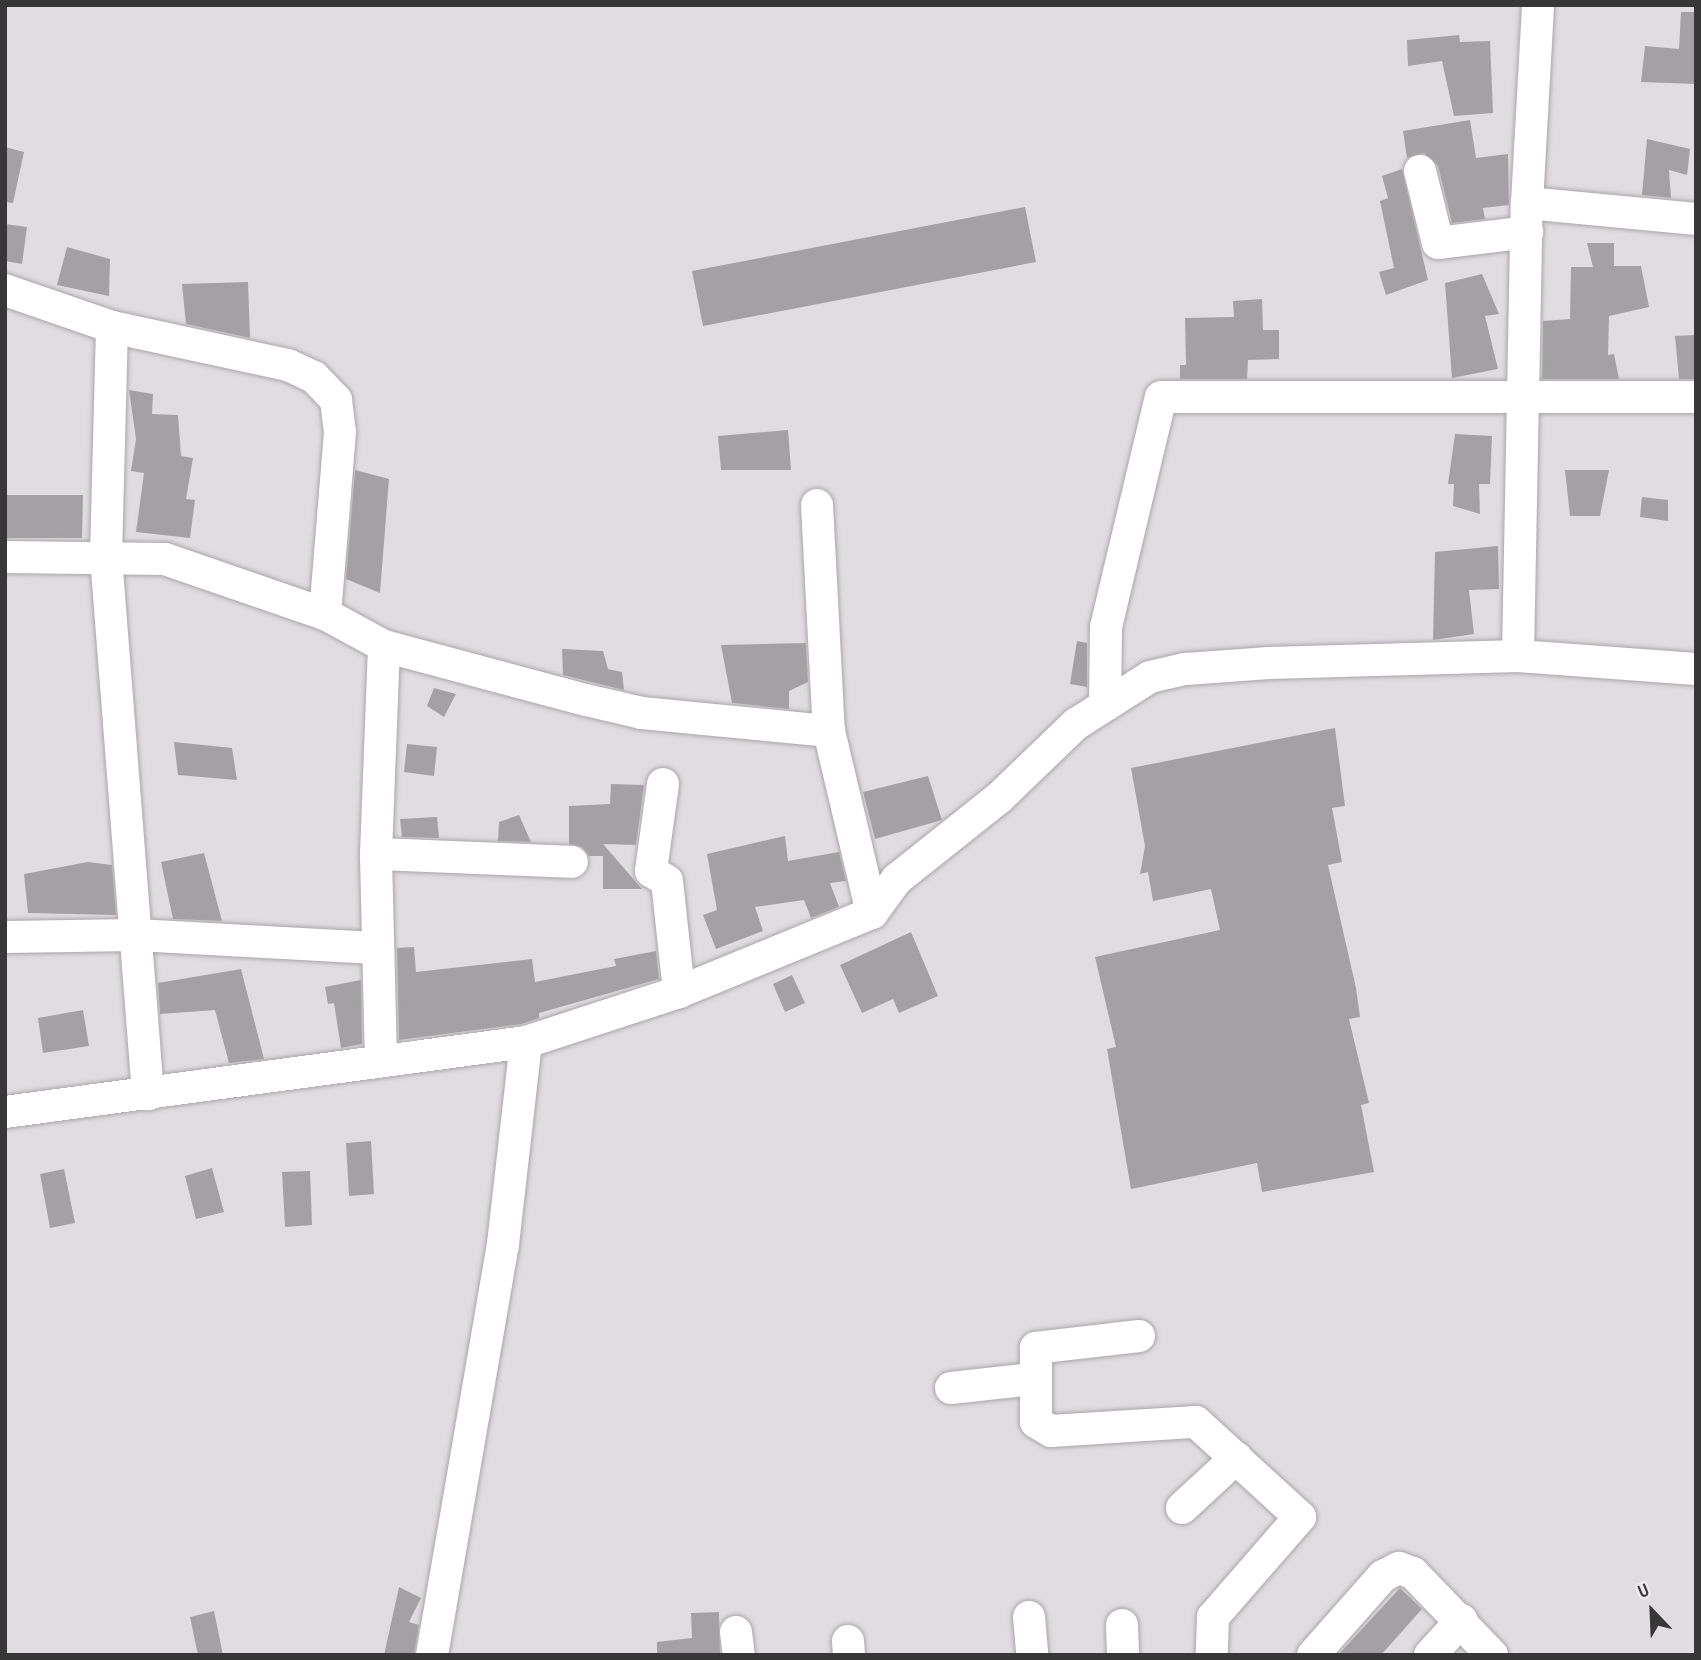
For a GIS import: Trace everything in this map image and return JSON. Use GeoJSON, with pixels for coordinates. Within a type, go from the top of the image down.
{"type":"FeatureCollection","features":[{"type":"Feature","properties":{"kind":"street"},"geometry":{"type":"LineString","coordinates":[[1518,656],[1527,217],[1538,5]]}},
{"type":"Feature","properties":{"kind":"street"},"geometry":{"type":"LineString","coordinates":[[1420,171],[1438,243],[1527,217],[1696,219]]}},
{"type":"Feature","properties":{"kind":"street"},"geometry":{"type":"LineString","coordinates":[[5,290],[112,327],[288,365],[314,377],[336,400],[340,432],[325,614]]}},
{"type":"Feature","properties":{"kind":"street"},"geometry":{"type":"LineString","coordinates":[[112,327],[106,557],[148,1094]]}},
{"type":"Feature","properties":{"kind":"street"},"geometry":{"type":"LineString","coordinates":[[1105,701],[1106,627],[1161,397],[1523,393],[1696,397]]}},
{"type":"Feature","properties":{"kind":"street"},"geometry":{"type":"LineString","coordinates":[[817,505],[830,731],[872,913]]}},
{"type":"Feature","properties":{"kind":"street"},"geometry":{"type":"LineString","coordinates":[[5,557],[165,559],[325,614],[384,646],[642,713],[830,731]]}},
{"type":"Feature","properties":{"kind":"street"},"geometry":{"type":"LineString","coordinates":[[381,1061],[376,948],[376,854],[384,646]]}},
{"type":"Feature","properties":{"kind":"street"},"geometry":{"type":"LineString","coordinates":[[5,1112],[526,1042],[678,992],[872,913],[897,879],[1105,701],[1150,677],[1186,669],[1518,656],[1696,669]]}},
{"type":"Feature","properties":{"kind":"street"},"geometry":{"type":"LineString","coordinates":[[663,784],[651,871],[667,881],[678,992]]}},
{"type":"Feature","properties":{"kind":"street"},"geometry":{"type":"LineString","coordinates":[[376,854],[572,862]]}},
{"type":"Feature","properties":{"kind":"street"},"geometry":{"type":"LineString","coordinates":[[5,937],[136,935],[376,948]]}},
{"type":"Feature","properties":{"kind":"street"},"geometry":{"type":"LineString","coordinates":[[432,1655],[503,1244],[526,1042]]}},
{"type":"Feature","properties":{"kind":"street"},"geometry":{"type":"LineString","coordinates":[[1139,1336],[1036,1348],[1033,1380],[1041,1429],[1195,1422],[1300,1517],[1213,1616],[1212,1655]]}},
{"type":"Feature","properties":{"kind":"street"},"geometry":{"type":"LineString","coordinates":[[951,1388],[1033,1380]]}},
{"type":"Feature","properties":{"kind":"street"},"geometry":{"type":"LineString","coordinates":[[1182,1508],[1236,1458]]}},
{"type":"Feature","properties":{"kind":"street"},"geometry":{"type":"LineString","coordinates":[[1313,1655],[1383,1576],[1399,1568],[1413,1573],[1462,1620],[1492,1655]]}},
{"type":"Feature","properties":{"kind":"street"},"geometry":{"type":"LineString","coordinates":[[1029,1616],[1032,1655]]}},
{"type":"Feature","properties":{"kind":"street"},"geometry":{"type":"LineString","coordinates":[[1430,1655],[1462,1620]]}},
{"type":"Feature","properties":{"kind":"building"},"geometry":{"type":"Polygon","coordinates":[[[1681,12],[1696,12],[1696,84],[1641,82],[1645,46],[1679,49],[1681,12]]]}},
{"type":"Feature","properties":{"kind":"building"},"geometry":{"type":"Polygon","coordinates":[[[1459,35],[1460,42],[1490,41],[1493,113],[1454,116],[1442,61],[1408,66],[1407,40],[1459,35]]]}},
{"type":"Feature","properties":{"kind":"building"},"geometry":{"type":"Polygon","coordinates":[[[1470,120],[1476,158],[1508,154],[1509,205],[1483,208],[1485,219],[1452,223],[1438,166],[1424,153],[1407,158],[1403,131],[1470,120]]]}},
{"type":"Feature","properties":{"kind":"building"},"geometry":{"type":"Polygon","coordinates":[[[1647,139],[1690,149],[1687,175],[1669,170],[1671,198],[1642,195],[1647,139]]]}},
{"type":"Feature","properties":{"kind":"building"},"geometry":{"type":"Polygon","coordinates":[[[5,147],[24,152],[13,203],[5,202],[5,147]]]}},
{"type":"Feature","properties":{"kind":"building"},"geometry":{"type":"Polygon","coordinates":[[[1402,169],[1428,280],[1386,295],[1379,272],[1394,268],[1380,201],[1388,198],[1382,176],[1402,169]]]}},
{"type":"Feature","properties":{"kind":"building"},"geometry":{"type":"Polygon","coordinates":[[[1025,207],[1036,262],[703,326],[692,271],[1025,207]]]}},
{"type":"Feature","properties":{"kind":"building"},"geometry":{"type":"Polygon","coordinates":[[[5,224],[27,227],[22,264],[5,261],[5,224]]]}},
{"type":"Feature","properties":{"kind":"building"},"geometry":{"type":"Polygon","coordinates":[[[1587,243],[1614,243],[1614,266],[1641,266],[1649,307],[1609,316],[1608,355],[1614,354],[1619,379],[1542,379],[1543,321],[1570,319],[1571,267],[1593,267],[1587,243]]]}},
{"type":"Feature","properties":{"kind":"building"},"geometry":{"type":"Polygon","coordinates":[[[67,247],[110,259],[109,296],[57,285],[67,247]]]}},
{"type":"Feature","properties":{"kind":"building"},"geometry":{"type":"Polygon","coordinates":[[[1482,274],[1499,314],[1485,316],[1498,369],[1452,378],[1445,283],[1482,274]]]}},
{"type":"Feature","properties":{"kind":"building"},"geometry":{"type":"Polygon","coordinates":[[[248,282],[250,338],[186,324],[182,284],[248,282]]]}},
{"type":"Feature","properties":{"kind":"building"},"geometry":{"type":"Polygon","coordinates":[[[1262,299],[1263,330],[1279,330],[1279,359],[1248,360],[1247,379],[1180,379],[1180,365],[1186,365],[1185,318],[1234,317],[1233,301],[1262,299]]]}},
{"type":"Feature","properties":{"kind":"building"},"geometry":{"type":"Polygon","coordinates":[[[1696,335],[1696,379],[1679,379],[1675,336],[1696,335]]]}},
{"type":"Feature","properties":{"kind":"building"},"geometry":{"type":"Polygon","coordinates":[[[129,390],[153,394],[152,414],[178,415],[181,456],[193,458],[186,499],[195,500],[190,538],[136,532],[144,473],[131,471],[136,439],[129,390]]]}},
{"type":"Feature","properties":{"kind":"building"},"geometry":{"type":"Polygon","coordinates":[[[788,430],[791,470],[721,470],[718,436],[788,430]]]}},
{"type":"Feature","properties":{"kind":"building"},"geometry":{"type":"Polygon","coordinates":[[[1455,434],[1492,436],[1490,484],[1479,484],[1480,514],[1453,506],[1454,484],[1448,484],[1455,434]]]}},
{"type":"Feature","properties":{"kind":"building"},"geometry":{"type":"Polygon","coordinates":[[[355,470],[389,479],[380,593],[346,579],[355,470]]]}},
{"type":"Feature","properties":{"kind":"building"},"geometry":{"type":"Polygon","coordinates":[[[1565,470],[1609,470],[1600,516],[1570,516],[1565,470]]]}},
{"type":"Feature","properties":{"kind":"building"},"geometry":{"type":"Polygon","coordinates":[[[5,495],[83,495],[82,538],[5,538],[5,495]]]}},
{"type":"Feature","properties":{"kind":"building"},"geometry":{"type":"Polygon","coordinates":[[[1642,497],[1668,500],[1668,521],[1640,517],[1642,497]]]}},
{"type":"Feature","properties":{"kind":"building"},"geometry":{"type":"Polygon","coordinates":[[[1498,546],[1499,589],[1469,590],[1474,634],[1433,640],[1435,552],[1498,546]]]}},
{"type":"Feature","properties":{"kind":"building"},"geometry":{"type":"Polygon","coordinates":[[[1077,641],[1087,643],[1087,687],[1070,684],[1077,641]]]}},
{"type":"Feature","properties":{"kind":"building"},"geometry":{"type":"Polygon","coordinates":[[[806,643],[808,682],[789,691],[789,709],[732,703],[721,645],[806,643]]]}},
{"type":"Feature","properties":{"kind":"building"},"geometry":{"type":"Polygon","coordinates":[[[562,649],[603,651],[608,669],[622,672],[624,690],[563,675],[562,649]]]}},
{"type":"Feature","properties":{"kind":"building"},"geometry":{"type":"Polygon","coordinates":[[[434,688],[456,694],[444,717],[427,706],[434,688]]]}},
{"type":"Feature","properties":{"kind":"building"},"geometry":{"type":"Polygon","coordinates":[[[1335,728],[1345,806],[1332,808],[1342,862],[1328,865],[1356,988],[1360,1017],[1349,1019],[1369,1103],[1361,1105],[1374,1172],[1262,1192],[1257,1163],[1131,1189],[1107,1049],[1116,1047],[1095,957],[1220,930],[1211,889],[1153,901],[1148,872],[1140,874],[1145,846],[1131,768],[1335,728]]]}},
{"type":"Feature","properties":{"kind":"building"},"geometry":{"type":"Polygon","coordinates":[[[174,742],[232,748],[237,780],[178,775],[174,742]]]}},
{"type":"Feature","properties":{"kind":"building"},"geometry":{"type":"Polygon","coordinates":[[[407,744],[437,747],[434,776],[404,772],[407,744]]]}},
{"type":"Feature","properties":{"kind":"building"},"geometry":{"type":"Polygon","coordinates":[[[928,776],[942,820],[875,839],[863,792],[928,776]]]}},
{"type":"Feature","properties":{"kind":"building"},"geometry":{"type":"Polygon","coordinates":[[[611,784],[644,785],[636,845],[603,844],[642,889],[603,889],[603,856],[589,856],[582,847],[569,844],[569,806],[610,804],[611,784]]]}},
{"type":"Feature","properties":{"kind":"building"},"geometry":{"type":"Polygon","coordinates":[[[519,815],[531,842],[498,841],[499,822],[519,815]]]}},
{"type":"Feature","properties":{"kind":"building"},"geometry":{"type":"Polygon","coordinates":[[[437,817],[439,838],[402,837],[400,819],[437,817]]]}},
{"type":"Feature","properties":{"kind":"building"},"geometry":{"type":"Polygon","coordinates":[[[785,836],[788,861],[839,852],[846,881],[830,883],[839,907],[811,918],[804,900],[755,907],[763,931],[716,949],[703,915],[717,910],[707,854],[785,836]]]}},
{"type":"Feature","properties":{"kind":"building"},"geometry":{"type":"Polygon","coordinates":[[[204,853],[222,921],[173,919],[161,862],[204,853]]]}},
{"type":"Feature","properties":{"kind":"building"},"geometry":{"type":"Polygon","coordinates":[[[88,862],[112,865],[116,915],[28,913],[24,874],[88,862]]]}},
{"type":"Feature","properties":{"kind":"building"},"geometry":{"type":"Polygon","coordinates":[[[911,932],[938,996],[899,1013],[893,999],[862,1013],[840,965],[911,932]]]}},
{"type":"Feature","properties":{"kind":"building"},"geometry":{"type":"Polygon","coordinates":[[[414,947],[416,972],[532,959],[535,982],[616,966],[614,959],[656,951],[659,979],[539,1013],[539,1018],[522,1024],[399,1040],[397,948],[414,947]]]}},
{"type":"Feature","properties":{"kind":"building"},"geometry":{"type":"Polygon","coordinates":[[[241,969],[264,1059],[229,1063],[215,1010],[160,1014],[158,983],[241,969]]]}},
{"type":"Feature","properties":{"kind":"building"},"geometry":{"type":"Polygon","coordinates":[[[792,975],[805,1003],[785,1012],[773,984],[792,975]]]}},
{"type":"Feature","properties":{"kind":"building"},"geometry":{"type":"Polygon","coordinates":[[[361,980],[362,1044],[341,1048],[334,1003],[328,1004],[325,987],[361,980]]]}},
{"type":"Feature","properties":{"kind":"building"},"geometry":{"type":"Polygon","coordinates":[[[83,1010],[89,1046],[43,1053],[38,1018],[83,1010]]]}},
{"type":"Feature","properties":{"kind":"building"},"geometry":{"type":"Polygon","coordinates":[[[371,1141],[374,1194],[349,1196],[346,1143],[371,1141]]]}},
{"type":"Feature","properties":{"kind":"building"},"geometry":{"type":"Polygon","coordinates":[[[212,1168],[224,1212],[196,1219],[185,1176],[212,1168]]]}},
{"type":"Feature","properties":{"kind":"building"},"geometry":{"type":"Polygon","coordinates":[[[64,1169],[75,1223],[50,1228],[40,1174],[64,1169]]]}},
{"type":"Feature","properties":{"kind":"building"},"geometry":{"type":"Polygon","coordinates":[[[310,1171],[312,1225],[285,1227],[282,1172],[310,1171]]]}},
{"type":"Feature","properties":{"kind":"building"},"geometry":{"type":"Polygon","coordinates":[[[399,1587],[421,1598],[409,1622],[419,1625],[414,1655],[384,1655],[399,1587]]]}},
{"type":"Feature","properties":{"kind":"building"},"geometry":{"type":"Polygon","coordinates":[[[1400,1588],[1422,1609],[1381,1655],[1338,1655],[1400,1588]]]}},
{"type":"Feature","properties":{"kind":"building"},"geometry":{"type":"Polygon","coordinates":[[[214,1611],[223,1655],[198,1655],[190,1617],[214,1611]]]}},
{"type":"Feature","properties":{"kind":"building"},"geometry":{"type":"Polygon","coordinates":[[[719,1612],[720,1655],[657,1655],[657,1642],[692,1638],[691,1613],[719,1612]]]}}]}
